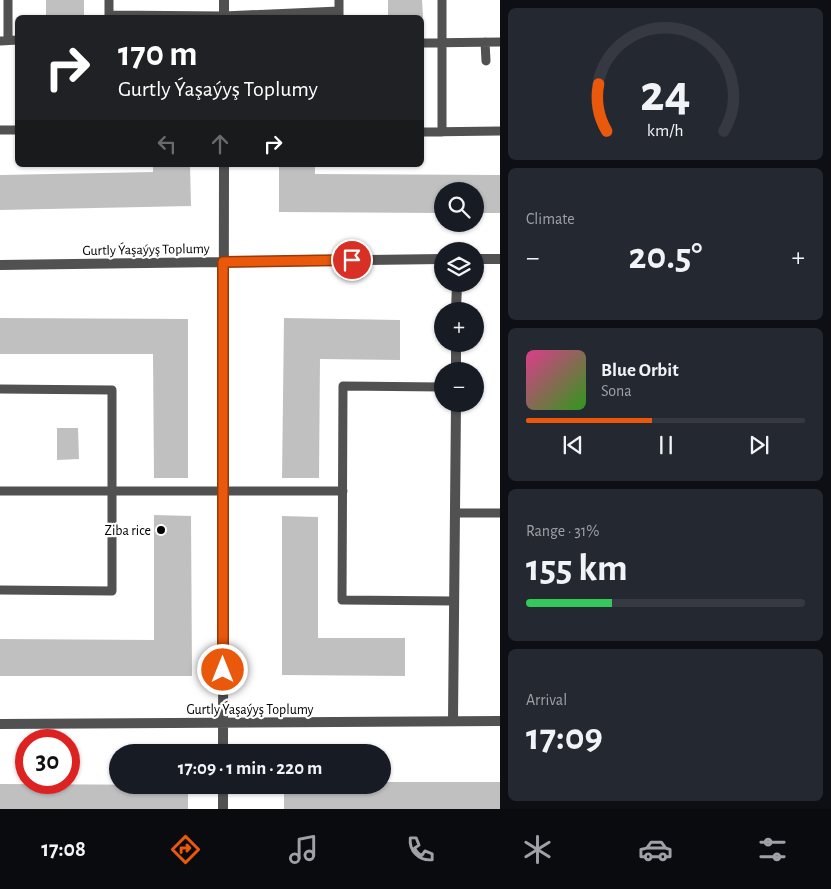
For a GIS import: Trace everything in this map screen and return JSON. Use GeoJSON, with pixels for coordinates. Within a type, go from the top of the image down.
{"type":"FeatureCollection","features":[{"type":"Feature","properties":{"kind":"street"},"geometry":{"type":"LineString","coordinates":[[224,0],[224,15]]}},
{"type":"Feature","properties":{"kind":"street"},"geometry":{"type":"LineString","coordinates":[[223,744],[224,167]]}},
{"type":"Feature","properties":{"kind":"street"},"geometry":{"type":"LineString","coordinates":[[484,259],[500,259]]}},
{"type":"Feature","properties":{"kind":"street","name":"Gurtly Ýaşaýyş Toplumy"},"geometry":{"type":"LineString","coordinates":[[0,265],[434,260]]}},
{"type":"Feature","properties":{"kind":"street"},"geometry":{"type":"LineString","coordinates":[[453,721],[456,412]]}},
{"type":"Feature","properties":{"kind":"street","name":"Gurtly Ýaşaýyş Toplumy"},"geometry":{"type":"LineString","coordinates":[[0,724],[500,721]]}},
{"type":"Feature","properties":{"kind":"street"},"geometry":{"type":"LineString","coordinates":[[223,794],[223,809]]}},
{"type":"Feature","properties":{"kind":"lane"},"geometry":{"type":"LineString","coordinates":[[8,0],[9,40]]}},
{"type":"Feature","properties":{"kind":"lane"},"geometry":{"type":"LineString","coordinates":[[109,0],[109,15]]}},
{"type":"Feature","properties":{"kind":"lane"},"geometry":{"type":"LineString","coordinates":[[301,15],[339,14],[339,0]]}},
{"type":"Feature","properties":{"kind":"lane"},"geometry":{"type":"LineString","coordinates":[[442,0],[442,132]]}},
{"type":"Feature","properties":{"kind":"lane"},"geometry":{"type":"LineString","coordinates":[[485,42],[486,61]]}},
{"type":"Feature","properties":{"kind":"lane"},"geometry":{"type":"LineString","coordinates":[[424,44],[500,42]]}},
{"type":"Feature","properties":{"kind":"lane"},"geometry":{"type":"LineString","coordinates":[[0,130],[15,130]]}},
{"type":"Feature","properties":{"kind":"lane"},"geometry":{"type":"LineString","coordinates":[[424,132],[500,131]]}},
{"type":"Feature","properties":{"kind":"lane"},"geometry":{"type":"LineString","coordinates":[[434,387],[343,386],[342,600],[454,601]]}},
{"type":"Feature","properties":{"kind":"lane"},"geometry":{"type":"LineString","coordinates":[[0,389],[112,390],[112,591],[0,590]]}},
{"type":"Feature","properties":{"kind":"lane"},"geometry":{"type":"LineString","coordinates":[[0,491],[343,490]]}},
{"type":"Feature","properties":{"kind":"lane"},"geometry":{"type":"LineString","coordinates":[[455,513],[500,513]]}},
{"type":"Feature","properties":{"kind":"building"},"geometry":{"type":"Polygon","coordinates":[[[46,0],[84,0],[84,15],[46,15],[46,0]]]}},
{"type":"Feature","properties":{"kind":"building"},"geometry":{"type":"Polygon","coordinates":[[[388,0],[422,0],[423,15],[388,15],[388,0]]]}},
{"type":"Feature","properties":{"kind":"building"},"geometry":{"type":"Polygon","coordinates":[[[153,167],[190,167],[191,206],[0,210],[0,175],[153,172],[153,167]]]}},
{"type":"Feature","properties":{"kind":"building"},"geometry":{"type":"Polygon","coordinates":[[[279,167],[315,167],[315,174],[500,175],[500,213],[484,213],[484,182],[434,182],[434,213],[279,212],[279,167]]]}},
{"type":"Feature","properties":{"kind":"building"},"geometry":{"type":"Polygon","coordinates":[[[0,318],[188,319],[188,478],[154,478],[153,354],[0,354],[0,318]]]}},
{"type":"Feature","properties":{"kind":"building"},"geometry":{"type":"Polygon","coordinates":[[[284,318],[400,320],[400,360],[320,359],[319,478],[282,478],[284,318]]]}},
{"type":"Feature","properties":{"kind":"building"},"geometry":{"type":"Polygon","coordinates":[[[57,428],[78,428],[79,459],[57,460],[57,428]]]}},
{"type":"Feature","properties":{"kind":"building"},"geometry":{"type":"Polygon","coordinates":[[[154,515],[191,516],[192,676],[0,676],[0,639],[154,640],[154,515]]]}},
{"type":"Feature","properties":{"kind":"building"},"geometry":{"type":"Polygon","coordinates":[[[282,516],[318,517],[318,638],[405,638],[405,676],[282,675],[282,516]]]}},
{"type":"Feature","properties":{"kind":"building"},"geometry":{"type":"Polygon","coordinates":[[[391,782],[500,782],[500,809],[284,809],[284,794],[391,794],[391,782]]]}},
{"type":"Feature","properties":{"kind":"building"},"geometry":{"type":"Polygon","coordinates":[[[0,784],[15,784],[15,794],[80,794],[80,784],[109,785],[109,794],[188,794],[188,809],[0,809],[0,784]]]}},
{"type":"Feature","properties":{"kind":"place","name":"Ziba rice"},"geometry":{"type":"Point","coordinates":[161,530]}},
{"type":"Feature","properties":{"kind":"route"},"geometry":{"type":"LineString","coordinates":[[223,670],[223,262],[352,260]]}}]}
